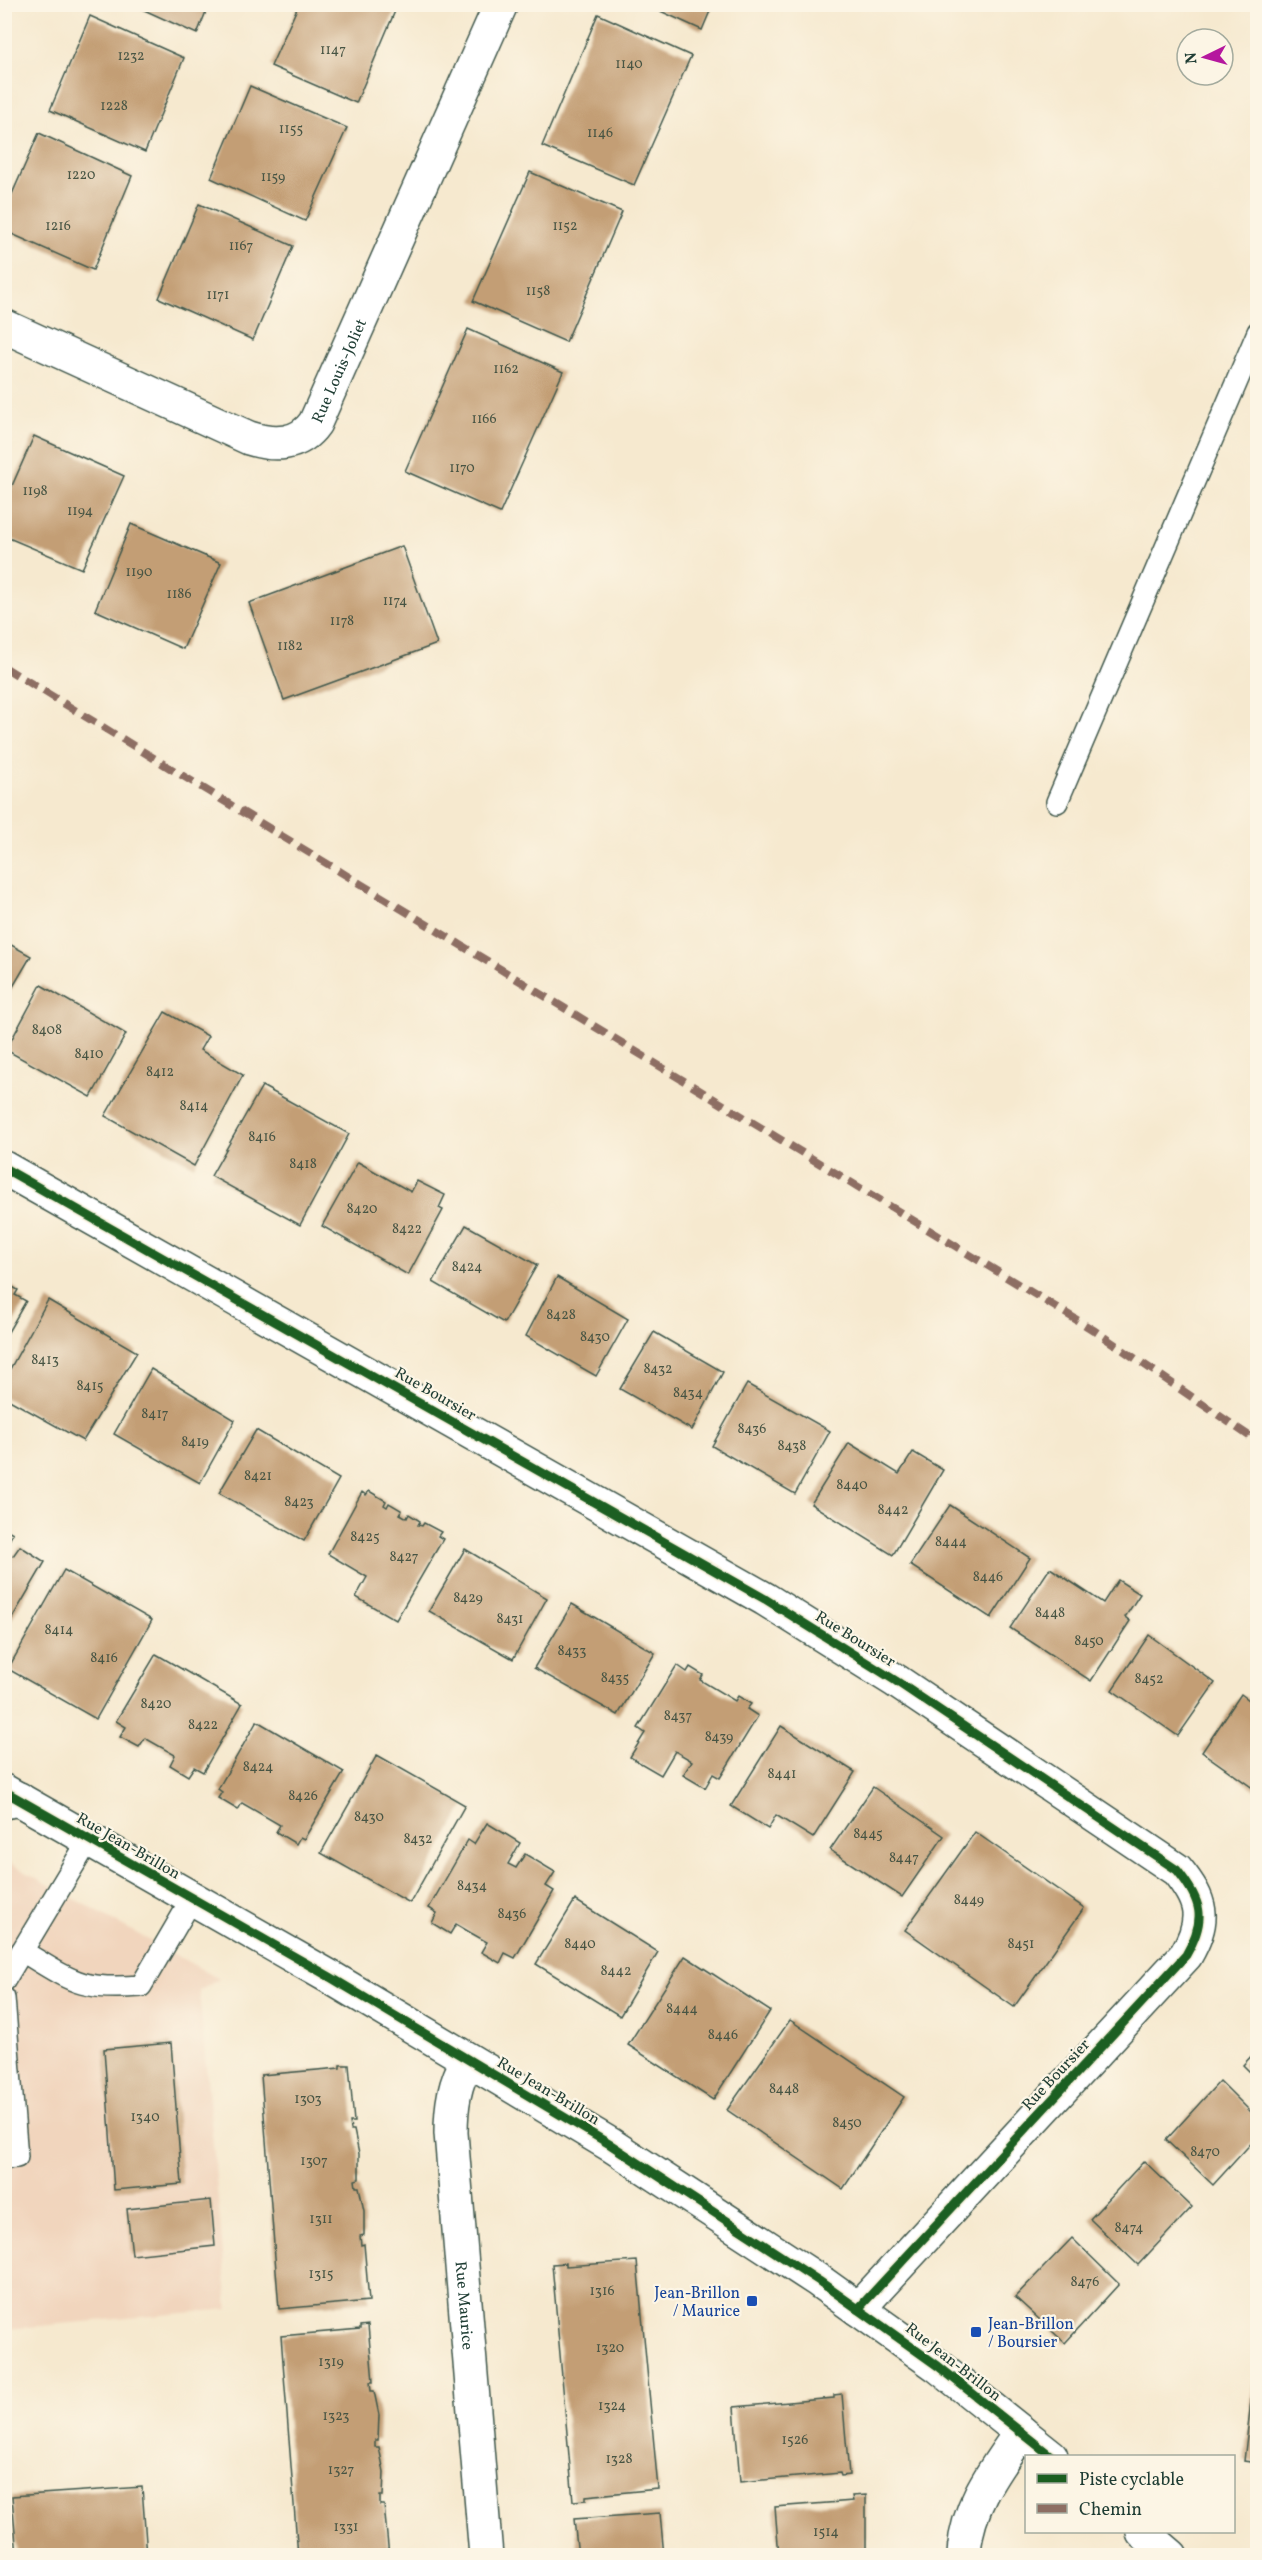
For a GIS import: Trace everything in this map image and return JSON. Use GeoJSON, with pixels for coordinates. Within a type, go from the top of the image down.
{"type":"FeatureCollection","features":[{"type":"Feature","properties":{"kind":"street","name":"Rue Louis-Joliet"},"geometry":{"type":"LineString","coordinates":[[4,326],[249,438],[271,444],[285,443],[305,435],[315,423],[501,4]]}},
{"type":"Feature","properties":{"kind":"street","name":"Rue Boursier"},"geometry":{"type":"LineString","coordinates":[[4,1168],[607,1507],[765,1599],[896,1681],[1177,1870],[1193,1890],[1200,1913],[1198,1935],[1186,1955],[858,2309]]}},
{"type":"Feature","properties":{"kind":"street","name":"Rue Jean-Brillon"},"geometry":{"type":"LineString","coordinates":[[9,1797],[90,1838],[611,2145],[858,2309],[938,2366],[1048,2455]]}},
{"type":"Feature","properties":{"kind":"street","name":"Rue Maurice"},"geometry":{"type":"LineString","coordinates":[[468,2060],[460,2073],[451,2108],[451,2133],[486,2556]]}},
{"type":"Feature","properties":{"kind":"street"},"geometry":{"type":"LineString","coordinates":[[964,2556],[973,2510],[988,2479],[1021,2433]]}},
{"type":"Feature","properties":{"kind":"street"},"geometry":{"type":"LineString","coordinates":[[1144,2533],[1172,2556]]}},
{"type":"Feature","properties":{"kind":"lane"},"geometry":{"type":"LineString","coordinates":[[1057,802],[1257,332]]}},
{"type":"Feature","properties":{"kind":"lane"},"geometry":{"type":"LineString","coordinates":[[4,1981],[90,1838]]}},
{"type":"Feature","properties":{"kind":"lane"},"geometry":{"type":"LineString","coordinates":[[22,1951],[75,1982],[104,1988],[141,1986],[192,1899]]}},
{"type":"Feature","properties":{"kind":"lane"},"geometry":{"type":"LineString","coordinates":[[4,1998],[17,2157],[4,2158]]}},
{"type":"Feature","properties":{"kind":"shaded area"},"geometry":{"type":"Polygon","coordinates":[[[4,1860],[219,1979],[199,1991],[228,2309],[5,2329],[4,1860]]]}},
{"type":"Feature","properties":{"kind":"building"},"geometry":{"type":"Polygon","coordinates":[[[131,4],[209,4],[197,34],[131,4]]]}},
{"type":"Feature","properties":{"kind":"building"},"geometry":{"type":"Polygon","coordinates":[[[299,4],[398,4],[356,103],[271,66],[299,4]]]}},
{"type":"Feature","properties":{"kind":"building"},"geometry":{"type":"Polygon","coordinates":[[[645,4],[713,4],[702,30],[645,4]]]}},
{"type":"Feature","properties":{"kind":"building"},"geometry":{"type":"Polygon","coordinates":[[[598,14],[691,56],[634,185],[542,146],[598,14]]]}},
{"type":"Feature","properties":{"kind":"building"},"geometry":{"type":"Polygon","coordinates":[[[90,16],[184,58],[145,152],[50,110],[90,16]]]}},
{"type":"Feature","properties":{"kind":"building"},"geometry":{"type":"Polygon","coordinates":[[[250,86],[347,128],[305,221],[211,178],[250,86]]]}},
{"type":"Feature","properties":{"kind":"building"},"geometry":{"type":"Polygon","coordinates":[[[39,133],[132,176],[93,270],[5,231],[5,210],[39,133]]]}},
{"type":"Feature","properties":{"kind":"building"},"geometry":{"type":"Polygon","coordinates":[[[530,172],[622,212],[566,342],[473,301],[530,172]]]}},
{"type":"Feature","properties":{"kind":"building"},"geometry":{"type":"Polygon","coordinates":[[[199,204],[293,246],[253,340],[159,298],[199,204]]]}},
{"type":"Feature","properties":{"kind":"building"},"geometry":{"type":"Polygon","coordinates":[[[468,329],[563,372],[500,513],[405,471],[468,329]]]}},
{"type":"Feature","properties":{"kind":"building"},"geometry":{"type":"Polygon","coordinates":[[[34,436],[124,476],[82,569],[4,536],[4,504],[34,436]]]}},
{"type":"Feature","properties":{"kind":"building"},"geometry":{"type":"Polygon","coordinates":[[[131,524],[221,563],[183,649],[95,610],[131,524]]]}},
{"type":"Feature","properties":{"kind":"building"},"geometry":{"type":"Polygon","coordinates":[[[402,546],[437,644],[284,700],[249,603],[402,546]]]}},
{"type":"Feature","properties":{"kind":"building"},"geometry":{"type":"Polygon","coordinates":[[[4,941],[31,956],[4,1002],[4,941]]]}},
{"type":"Feature","properties":{"kind":"building"},"geometry":{"type":"Polygon","coordinates":[[[41,985],[126,1034],[91,1097],[6,1050],[41,985]]]}},
{"type":"Feature","properties":{"kind":"building"},"geometry":{"type":"Polygon","coordinates":[[[165,1012],[208,1036],[200,1050],[243,1075],[194,1166],[105,1116],[165,1012]]]}},
{"type":"Feature","properties":{"kind":"building"},"geometry":{"type":"Polygon","coordinates":[[[262,1086],[349,1134],[300,1225],[211,1176],[262,1086]]]}},
{"type":"Feature","properties":{"kind":"building"},"geometry":{"type":"Polygon","coordinates":[[[358,1162],[411,1192],[417,1181],[445,1195],[439,1208],[443,1210],[408,1275],[322,1226],[358,1162]]]}},
{"type":"Feature","properties":{"kind":"building"},"geometry":{"type":"Polygon","coordinates":[[[466,1225],[537,1265],[504,1323],[433,1282],[466,1225]]]}},
{"type":"Feature","properties":{"kind":"building"},"geometry":{"type":"Polygon","coordinates":[[[557,1277],[628,1319],[596,1376],[526,1336],[557,1277]]]}},
{"type":"Feature","properties":{"kind":"building"},"geometry":{"type":"Polygon","coordinates":[[[4,1282],[18,1290],[15,1295],[26,1301],[4,1339],[4,1282]]]}},
{"type":"Feature","properties":{"kind":"building"},"geometry":{"type":"Polygon","coordinates":[[[48,1300],[137,1352],[83,1441],[4,1397],[4,1380],[48,1300]]]}},
{"type":"Feature","properties":{"kind":"building"},"geometry":{"type":"Polygon","coordinates":[[[654,1332],[723,1372],[692,1430],[620,1389],[654,1332]]]}},
{"type":"Feature","properties":{"kind":"building"},"geometry":{"type":"Polygon","coordinates":[[[151,1369],[235,1420],[200,1483],[114,1434],[151,1369]]]}},
{"type":"Feature","properties":{"kind":"building"},"geometry":{"type":"Polygon","coordinates":[[[747,1384],[830,1431],[795,1494],[712,1446],[747,1384]]]}},
{"type":"Feature","properties":{"kind":"building"},"geometry":{"type":"Polygon","coordinates":[[[256,1430],[339,1479],[304,1541],[219,1493],[256,1430]]]}},
{"type":"Feature","properties":{"kind":"building"},"geometry":{"type":"Polygon","coordinates":[[[849,1443],[899,1474],[913,1452],[943,1470],[893,1555],[811,1504],[849,1443]]]}},
{"type":"Feature","properties":{"kind":"building"},"geometry":{"type":"Polygon","coordinates":[[[369,1491],[386,1501],[384,1505],[387,1507],[389,1503],[401,1510],[400,1514],[407,1518],[409,1514],[420,1521],[418,1525],[422,1526],[424,1523],[441,1532],[438,1536],[443,1539],[396,1620],[356,1597],[367,1577],[328,1554],[362,1492],[366,1495],[369,1491]]]}},
{"type":"Feature","properties":{"kind":"building"},"geometry":{"type":"Polygon","coordinates":[[[950,1505],[1030,1558],[991,1618],[910,1565],[950,1505]]]}},
{"type":"Feature","properties":{"kind":"building"},"geometry":{"type":"Polygon","coordinates":[[[4,1528],[13,1533],[4,1550],[4,1528]]]}},
{"type":"Feature","properties":{"kind":"building"},"geometry":{"type":"Polygon","coordinates":[[[20,1546],[45,1562],[4,1632],[4,1550],[13,1556],[20,1546]]]}},
{"type":"Feature","properties":{"kind":"building"},"geometry":{"type":"Polygon","coordinates":[[[465,1549],[547,1598],[513,1659],[429,1611],[465,1549]]]}},
{"type":"Feature","properties":{"kind":"building"},"geometry":{"type":"Polygon","coordinates":[[[1050,1568],[1103,1603],[1118,1580],[1140,1594],[1125,1617],[1130,1621],[1091,1681],[1010,1628],[1050,1568]]]}},
{"type":"Feature","properties":{"kind":"building"},"geometry":{"type":"Polygon","coordinates":[[[64,1570],[152,1620],[96,1719],[8,1669],[64,1570]]]}},
{"type":"Feature","properties":{"kind":"building"},"geometry":{"type":"Polygon","coordinates":[[[572,1604],[655,1653],[618,1715],[534,1668],[572,1604]]]}},
{"type":"Feature","properties":{"kind":"building"},"geometry":{"type":"Polygon","coordinates":[[[1149,1635],[1215,1683],[1178,1736],[1112,1690],[1149,1635]]]}},
{"type":"Feature","properties":{"kind":"building"},"geometry":{"type":"Polygon","coordinates":[[[156,1654],[242,1704],[203,1772],[194,1767],[188,1776],[170,1765],[175,1755],[145,1738],[139,1747],[120,1737],[126,1727],[116,1721],[156,1654]]]}},
{"type":"Feature","properties":{"kind":"building"},"geometry":{"type":"Polygon","coordinates":[[[677,1665],[687,1672],[690,1667],[703,1675],[700,1680],[735,1701],[738,1696],[751,1704],[747,1709],[758,1716],[720,1778],[713,1774],[705,1788],[683,1775],[692,1761],[675,1751],[661,1775],[630,1757],[645,1733],[638,1728],[677,1665]]]}},
{"type":"Feature","properties":{"kind":"building"},"geometry":{"type":"Polygon","coordinates":[[[1241,1694],[1257,1706],[1257,1791],[1202,1752],[1241,1694]]]}},
{"type":"Feature","properties":{"kind":"building"},"geometry":{"type":"Polygon","coordinates":[[[257,1721],[344,1772],[304,1839],[300,1837],[296,1844],[276,1832],[280,1825],[242,1803],[238,1810],[218,1798],[222,1792],[218,1789],[257,1721]]]}},
{"type":"Feature","properties":{"kind":"building"},"geometry":{"type":"Polygon","coordinates":[[[781,1726],[855,1772],[813,1838],[776,1815],[768,1829],[731,1806],[781,1726]]]}},
{"type":"Feature","properties":{"kind":"building"},"geometry":{"type":"Polygon","coordinates":[[[377,1755],[465,1805],[410,1903],[321,1853],[377,1755]]]}},
{"type":"Feature","properties":{"kind":"building"},"geometry":{"type":"Polygon","coordinates":[[[873,1787],[944,1836],[902,1897],[830,1850],[873,1787]]]}},
{"type":"Feature","properties":{"kind":"building"},"geometry":{"type":"Polygon","coordinates":[[[487,1823],[520,1843],[508,1864],[516,1868],[525,1854],[555,1872],[546,1886],[554,1891],[515,1958],[505,1953],[500,1963],[481,1952],[487,1942],[456,1924],[450,1934],[432,1923],[437,1913],[429,1908],[468,1840],[474,1844],[487,1823]]]}},
{"type":"Feature","properties":{"kind":"building"},"geometry":{"type":"Polygon","coordinates":[[[975,1832],[1084,1908],[1014,2007],[905,1930],[975,1832]]]}},
{"type":"Feature","properties":{"kind":"building"},"geometry":{"type":"Polygon","coordinates":[[[575,1900],[658,1952],[620,2016],[536,1964],[575,1900]]]}},
{"type":"Feature","properties":{"kind":"building"},"geometry":{"type":"Polygon","coordinates":[[[685,1956],[770,2011],[713,2100],[628,2045],[685,1956]]]}},
{"type":"Feature","properties":{"kind":"building"},"geometry":{"type":"Polygon","coordinates":[[[790,2020],[904,2097],[843,2189],[727,2110],[790,2020]]]}},
{"type":"Feature","properties":{"kind":"building"},"geometry":{"type":"Polygon","coordinates":[[[171,2043],[182,2184],[114,2190],[104,2049],[171,2043]]]}},
{"type":"Feature","properties":{"kind":"building"},"geometry":{"type":"Polygon","coordinates":[[[1257,2050],[1257,2079],[1243,2065],[1257,2050]]]}},
{"type":"Feature","properties":{"kind":"building"},"geometry":{"type":"Polygon","coordinates":[[[340,2065],[349,2065],[354,2122],[350,2122],[359,2154],[359,2179],[355,2180],[356,2187],[359,2187],[364,2211],[364,2235],[360,2236],[361,2245],[364,2244],[369,2301],[279,2309],[261,2075],[340,2068],[340,2065]]]}},
{"type":"Feature","properties":{"kind":"building"},"geometry":{"type":"Polygon","coordinates":[[[1220,2081],[1257,2118],[1257,2137],[1213,2185],[1166,2140],[1220,2081]]]}},
{"type":"Feature","properties":{"kind":"building"},"geometry":{"type":"Polygon","coordinates":[[[1144,2161],[1192,2207],[1138,2265],[1090,2219],[1144,2161]]]}},
{"type":"Feature","properties":{"kind":"building"},"geometry":{"type":"Polygon","coordinates":[[[211,2200],[215,2246],[132,2255],[127,2209],[211,2200]]]}},
{"type":"Feature","properties":{"kind":"building"},"geometry":{"type":"Polygon","coordinates":[[[1072,2238],[1119,2284],[1065,2343],[1015,2297],[1072,2238]]]}},
{"type":"Feature","properties":{"kind":"building"},"geometry":{"type":"Polygon","coordinates":[[[637,2261],[658,2489],[586,2496],[586,2500],[573,2501],[552,2264],[566,2263],[566,2266],[637,2261]]]}},
{"type":"Feature","properties":{"kind":"building"},"geometry":{"type":"Polygon","coordinates":[[[368,2325],[373,2382],[370,2382],[371,2391],[374,2391],[379,2415],[378,2440],[375,2440],[375,2447],[379,2447],[384,2472],[383,2496],[380,2496],[380,2505],[384,2505],[389,2556],[298,2556],[281,2336],[360,2329],[360,2326],[368,2325]]]}},
{"type":"Feature","properties":{"kind":"building"},"geometry":{"type":"Polygon","coordinates":[[[1257,2358],[1257,2463],[1244,2461],[1257,2358]]]}},
{"type":"Feature","properties":{"kind":"building"},"geometry":{"type":"Polygon","coordinates":[[[842,2394],[849,2475],[841,2476],[840,2473],[740,2482],[734,2407],[834,2398],[834,2395],[842,2394]]]}},
{"type":"Feature","properties":{"kind":"building"},"geometry":{"type":"Polygon","coordinates":[[[142,2487],[147,2556],[17,2556],[12,2496],[142,2487]]]}},
{"type":"Feature","properties":{"kind":"building"},"geometry":{"type":"Polygon","coordinates":[[[866,2495],[866,2553],[863,2556],[779,2556],[775,2507],[853,2501],[852,2496],[866,2495]]]}},
{"type":"Feature","properties":{"kind":"building"},"geometry":{"type":"Polygon","coordinates":[[[660,2513],[664,2556],[578,2556],[574,2519],[660,2513]]]}},
{"type":"Feature","properties":{"kind":"marked path"},"geometry":{"type":"LineString","coordinates":[[4,667],[1095,1331],[1258,1442]]}},
{"type":"Feature","properties":{"kind":"cycle path"},"geometry":{"type":"LineString","coordinates":[[4,1168],[765,1599],[896,1681],[1177,1870],[1192,1891],[1199,1911],[1197,1931],[1186,1955],[858,2309]]}},
{"type":"Feature","properties":{"kind":"cycle path"},"geometry":{"type":"LineString","coordinates":[[4,1791],[330,1977],[611,2145],[819,2281],[938,2366],[1050,2455]]}},
{"type":"Feature","properties":{"kind":"place","name":"Jean-Brillon / Maurice"},"geometry":{"type":"Point","coordinates":[752,2301]}},
{"type":"Feature","properties":{"kind":"place","name":"Jean-Brillon / Boursier"},"geometry":{"type":"Point","coordinates":[976,2332]}}]}
